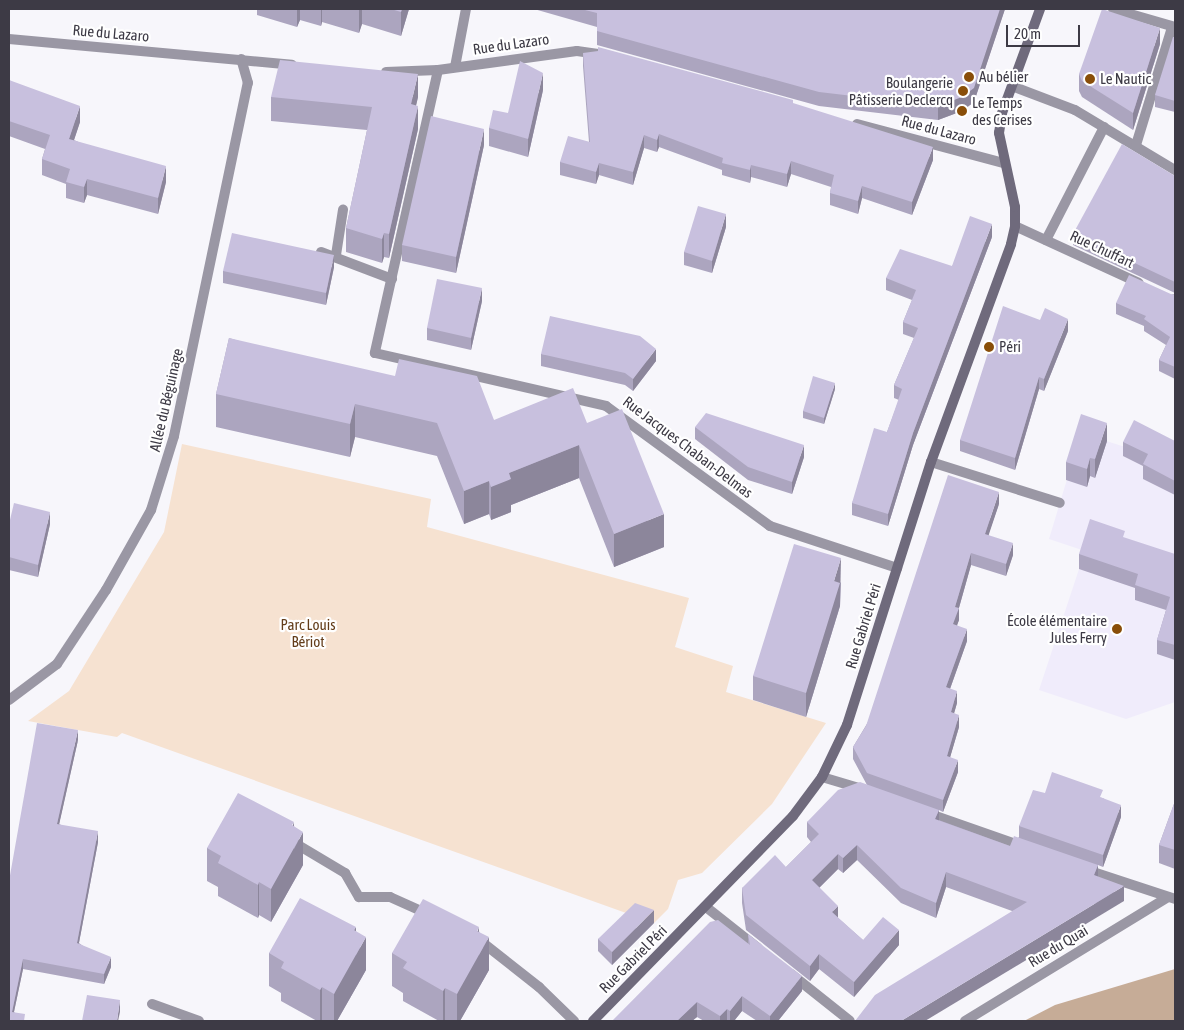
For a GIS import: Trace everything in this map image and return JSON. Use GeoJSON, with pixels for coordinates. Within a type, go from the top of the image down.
{"type":"FeatureCollection","features":[{"type":"Feature","properties":{"kind":"main road","name":"Rue Gabriel Péri"},"geometry":{"type":"LineString","coordinates":[[593,1021],[793,816],[822,777],[848,725],[931,462],[1016,226],[1011,184],[1004,163],[999,133],[1012,86],[1040,9]]}},
{"type":"Feature","properties":{"kind":"street"},"geometry":{"type":"LineString","coordinates":[[454,67],[466,9]]}},
{"type":"Feature","properties":{"kind":"street"},"geometry":{"type":"LineString","coordinates":[[1113,9],[1174,27],[1136,146]]}},
{"type":"Feature","properties":{"kind":"street","name":"Rue du Lazaro"},"geometry":{"type":"LineString","coordinates":[[9,39],[305,66]]}},
{"type":"Feature","properties":{"kind":"street","name":"Rue du Lazaro"},"geometry":{"type":"LineString","coordinates":[[372,71],[438,70],[577,51],[614,57]]}},
{"type":"Feature","properties":{"kind":"street","name":"Allée du Béguinage"},"geometry":{"type":"LineString","coordinates":[[9,700],[58,664],[106,590],[151,510],[174,436],[248,83],[241,59]]}},
{"type":"Feature","properties":{"kind":"street"},"geometry":{"type":"LineString","coordinates":[[312,250],[336,255],[392,279],[438,70]]}},
{"type":"Feature","properties":{"kind":"street"},"geometry":{"type":"LineString","coordinates":[[1012,86],[1075,110],[1175,170]]}},
{"type":"Feature","properties":{"kind":"street","name":"Rue du Lazaro"},"geometry":{"type":"LineString","coordinates":[[843,120],[1004,163]]}},
{"type":"Feature","properties":{"kind":"street"},"geometry":{"type":"LineString","coordinates":[[1046,240],[1104,127]]}},
{"type":"Feature","properties":{"kind":"street"},"geometry":{"type":"LineString","coordinates":[[336,255],[343,210]]}},
{"type":"Feature","properties":{"kind":"street","name":"Rue Chuffart"},"geometry":{"type":"LineString","coordinates":[[1016,226],[1149,288]]}},
{"type":"Feature","properties":{"kind":"street","name":"Rue Jacques Chaban-Delmas"},"geometry":{"type":"LineString","coordinates":[[392,279],[375,353],[606,406],[770,526],[897,568]]}},
{"type":"Feature","properties":{"kind":"street"},"geometry":{"type":"LineString","coordinates":[[931,462],[1060,503]]}},
{"type":"Feature","properties":{"kind":"street"},"geometry":{"type":"LineString","coordinates":[[822,777],[872,793]]}},
{"type":"Feature","properties":{"kind":"street"},"geometry":{"type":"LineString","coordinates":[[919,810],[1039,853]]}},
{"type":"Feature","properties":{"kind":"street"},"geometry":{"type":"LineString","coordinates":[[280,834],[345,872],[359,897],[390,897],[442,921]]}},
{"type":"Feature","properties":{"kind":"street"},"geometry":{"type":"LineString","coordinates":[[1076,866],[1172,898]]}},
{"type":"Feature","properties":{"kind":"street","name":"Rue du Quai"},"geometry":{"type":"LineString","coordinates":[[965,1021],[1172,898]]}},
{"type":"Feature","properties":{"kind":"street"},"geometry":{"type":"LineString","coordinates":[[706,907],[765,954]]}},
{"type":"Feature","properties":{"kind":"street"},"geometry":{"type":"LineString","coordinates":[[468,934],[491,948],[574,1021]]}},
{"type":"Feature","properties":{"kind":"street"},"geometry":{"type":"LineString","coordinates":[[781,966],[850,1021]]}},
{"type":"Feature","properties":{"kind":"street"},"geometry":{"type":"LineString","coordinates":[[152,1004],[199,1021]]}},
{"type":"Feature","properties":{"kind":"shaded area","name":"École élémentaire Jules Ferry"},"geometry":{"type":"Polygon","coordinates":[[[1081,433],[1141,452],[1175,469],[1175,702],[1126,719],[1039,690],[1085,551],[1049,539],[1081,433]]]}},
{"type":"Feature","properties":{"kind":"shaded area"},"geometry":{"type":"Polygon","coordinates":[[[1175,969],[1175,1021],[1024,1021],[1055,1005],[1175,969]]]}},
{"type":"Feature","properties":{"kind":"green space","name":"Parc Louis Bériot"},"geometry":{"type":"Polygon","coordinates":[[[182,444],[431,499],[427,527],[689,598],[675,647],[733,666],[726,692],[826,723],[772,804],[702,873],[678,880],[668,909],[654,923],[122,733],[117,737],[28,721],[69,691],[164,532],[182,444]]]}},
{"type":"Feature","properties":{"kind":"building"},"geometry":{"type":"Polygon","coordinates":[[[391,9],[402,9],[401,12],[391,9]]]}},
{"type":"Feature","properties":{"kind":"building"},"geometry":{"type":"Polygon","coordinates":[[[581,9],[1000,9],[974,88],[962,97],[938,106],[819,92],[597,31],[597,13],[581,9]]]}},
{"type":"Feature","properties":{"kind":"building"},"geometry":{"type":"Polygon","coordinates":[[[1102,9],[1160,28],[1133,113],[1082,81],[1079,74],[1102,9]]]}},
{"type":"Feature","properties":{"kind":"building"},"geometry":{"type":"Polygon","coordinates":[[[1173,37],[1175,37],[1175,101],[1155,95],[1173,37]]]}},
{"type":"Feature","properties":{"kind":"building"},"geometry":{"type":"Polygon","coordinates":[[[598,47],[793,100],[793,103],[933,147],[912,202],[862,186],[858,201],[830,193],[834,175],[791,161],[787,174],[751,165],[750,170],[722,163],[723,158],[659,134],[657,140],[644,135],[633,172],[599,163],[596,172],[560,162],[568,136],[590,142],[583,53],[598,51],[598,47]]]}},
{"type":"Feature","properties":{"kind":"building"},"geometry":{"type":"Polygon","coordinates":[[[280,60],[418,74],[411,104],[418,106],[389,234],[384,233],[382,239],[346,228],[372,107],[271,97],[280,60]]]}},
{"type":"Feature","properties":{"kind":"building"},"geometry":{"type":"Polygon","coordinates":[[[520,61],[543,73],[528,139],[489,128],[493,110],[508,113],[520,61]]]}},
{"type":"Feature","properties":{"kind":"building"},"geometry":{"type":"Polygon","coordinates":[[[9,80],[80,106],[69,139],[166,166],[158,198],[87,179],[84,187],[66,182],[70,169],[42,159],[50,135],[9,121],[9,80]]]}},
{"type":"Feature","properties":{"kind":"building"},"geometry":{"type":"Polygon","coordinates":[[[431,116],[484,129],[456,257],[402,245],[431,116]]]}},
{"type":"Feature","properties":{"kind":"building"},"geometry":{"type":"Polygon","coordinates":[[[1122,144],[1175,176],[1175,282],[1073,234],[1122,144]]]}},
{"type":"Feature","properties":{"kind":"building"},"geometry":{"type":"Polygon","coordinates":[[[698,206],[726,214],[712,261],[684,252],[698,206]]]}},
{"type":"Feature","properties":{"kind":"building"},"geometry":{"type":"Polygon","coordinates":[[[970,216],[992,224],[913,433],[888,514],[852,503],[874,428],[887,432],[902,389],[894,385],[918,328],[903,322],[916,290],[886,278],[900,249],[952,266],[970,216]]]}},
{"type":"Feature","properties":{"kind":"building"},"geometry":{"type":"Polygon","coordinates":[[[232,233],[334,255],[326,293],[223,271],[232,233]]]}},
{"type":"Feature","properties":{"kind":"building"},"geometry":{"type":"Polygon","coordinates":[[[1129,275],[1173,295],[1175,294],[1175,367],[1159,360],[1170,337],[1144,319],[1146,316],[1116,303],[1129,275]]]}},
{"type":"Feature","properties":{"kind":"building"},"geometry":{"type":"Polygon","coordinates":[[[437,279],[482,288],[471,338],[427,328],[437,279]]]}},
{"type":"Feature","properties":{"kind":"building"},"geometry":{"type":"Polygon","coordinates":[[[1003,306],[1040,320],[1045,308],[1068,319],[1044,379],[1039,377],[1015,458],[960,440],[1003,306]]]}},
{"type":"Feature","properties":{"kind":"building"},"geometry":{"type":"Polygon","coordinates":[[[550,316],[640,336],[656,349],[633,379],[625,373],[541,354],[550,316]]]}},
{"type":"Feature","properties":{"kind":"building"},"geometry":{"type":"Polygon","coordinates":[[[229,338],[395,376],[399,359],[477,376],[494,420],[573,388],[587,423],[622,409],[664,514],[614,534],[579,445],[509,473],[511,479],[491,487],[489,481],[464,491],[437,423],[355,404],[350,424],[216,394],[229,338]]]}},
{"type":"Feature","properties":{"kind":"building"},"geometry":{"type":"Polygon","coordinates":[[[813,376],[835,383],[824,418],[803,411],[813,376]]]}},
{"type":"Feature","properties":{"kind":"building"},"geometry":{"type":"Polygon","coordinates":[[[706,413],[804,445],[792,482],[748,467],[695,427],[706,413]]]}},
{"type":"Feature","properties":{"kind":"building"},"geometry":{"type":"Polygon","coordinates":[[[1081,414],[1107,423],[1095,459],[1090,458],[1087,469],[1066,462],[1081,414]]]}},
{"type":"Feature","properties":{"kind":"building"},"geometry":{"type":"Polygon","coordinates":[[[1134,420],[1175,441],[1175,481],[1143,464],[1148,454],[1123,442],[1134,420]]]}},
{"type":"Feature","properties":{"kind":"building"},"geometry":{"type":"Polygon","coordinates":[[[948,475],[999,492],[985,534],[1013,543],[1006,564],[971,553],[955,607],[959,608],[953,624],[967,629],[946,687],[957,691],[951,712],[959,715],[947,756],[958,760],[943,800],[867,773],[853,747],[866,726],[948,475]]]}},
{"type":"Feature","properties":{"kind":"building"},"geometry":{"type":"Polygon","coordinates":[[[14,503],[50,512],[38,565],[9,557],[9,524],[14,503]]]}},
{"type":"Feature","properties":{"kind":"building"},"geometry":{"type":"Polygon","coordinates":[[[1090,519],[1125,531],[1123,537],[1175,554],[1175,645],[1157,640],[1170,597],[1135,585],[1138,574],[1079,554],[1090,519]]]}},
{"type":"Feature","properties":{"kind":"building"},"geometry":{"type":"Polygon","coordinates":[[[794,544],[841,558],[834,581],[840,583],[806,693],[753,676],[794,544]]]}},
{"type":"Feature","properties":{"kind":"building"},"geometry":{"type":"Polygon","coordinates":[[[37,723],[78,730],[57,824],[98,831],[77,943],[111,957],[104,974],[23,959],[12,1012],[25,1014],[24,1021],[9,1021],[9,881],[37,723]]]}},
{"type":"Feature","properties":{"kind":"building"},"geometry":{"type":"Polygon","coordinates":[[[1052,772],[1103,790],[1100,797],[1121,805],[1103,855],[1019,826],[1033,790],[1045,793],[1052,772]]]}},
{"type":"Feature","properties":{"kind":"building"},"geometry":{"type":"Polygon","coordinates":[[[860,782],[939,810],[935,819],[1010,846],[1014,836],[1098,865],[1094,875],[1124,886],[901,1021],[855,1021],[875,995],[1027,902],[946,872],[936,903],[901,888],[857,845],[843,858],[838,854],[812,880],[838,906],[832,912],[863,940],[883,917],[899,930],[854,982],[819,954],[810,966],[746,915],[742,888],[775,855],[786,867],[819,834],[807,822],[838,790],[860,782]]]}},
{"type":"Feature","properties":{"kind":"building"},"geometry":{"type":"Polygon","coordinates":[[[238,793],[294,822],[292,825],[303,832],[271,889],[259,882],[258,885],[218,863],[221,856],[207,848],[238,793]]]}},
{"type":"Feature","properties":{"kind":"building"},"geometry":{"type":"Polygon","coordinates":[[[1175,801],[1175,850],[1159,845],[1175,801]]]}},
{"type":"Feature","properties":{"kind":"building"},"geometry":{"type":"Polygon","coordinates":[[[300,898],[356,927],[354,930],[366,937],[334,994],[322,987],[320,990],[281,968],[284,962],[269,953],[300,898]]]}},
{"type":"Feature","properties":{"kind":"building"},"geometry":{"type":"Polygon","coordinates":[[[423,899],[479,927],[477,931],[489,937],[457,994],[445,988],[443,991],[403,968],[407,962],[392,953],[423,899]]]}},
{"type":"Feature","properties":{"kind":"building"},"geometry":{"type":"Polygon","coordinates":[[[635,903],[654,910],[612,952],[598,939],[635,903]]]}},
{"type":"Feature","properties":{"kind":"building"},"geometry":{"type":"Polygon","coordinates":[[[718,920],[750,945],[748,934],[802,976],[770,1016],[742,996],[730,1011],[727,1009],[720,1016],[697,1002],[677,1021],[612,1021],[710,922],[718,920]]]}},
{"type":"Feature","properties":{"kind":"building"},"geometry":{"type":"Polygon","coordinates":[[[87,995],[120,1000],[117,1021],[82,1021],[87,995]]]}},
{"type":"Feature","properties":{"kind":"place","name":"Au bélier"},"geometry":{"type":"Point","coordinates":[969,77]}},
{"type":"Feature","properties":{"kind":"place","name":"Le Nautic"},"geometry":{"type":"Point","coordinates":[1090,79]}},
{"type":"Feature","properties":{"kind":"place","name":"Boulangerie Pâtisserie Declercq"},"geometry":{"type":"Point","coordinates":[963,91]}},
{"type":"Feature","properties":{"kind":"place","name":"Le Temps des Cerises"},"geometry":{"type":"Point","coordinates":[962,111]}},
{"type":"Feature","properties":{"kind":"place","name":"Péri"},"geometry":{"type":"Point","coordinates":[989,347]}},
{"type":"Feature","properties":{"kind":"place","name":"École élémentaire Jules Ferry"},"geometry":{"type":"Point","coordinates":[1117,629]}}]}
